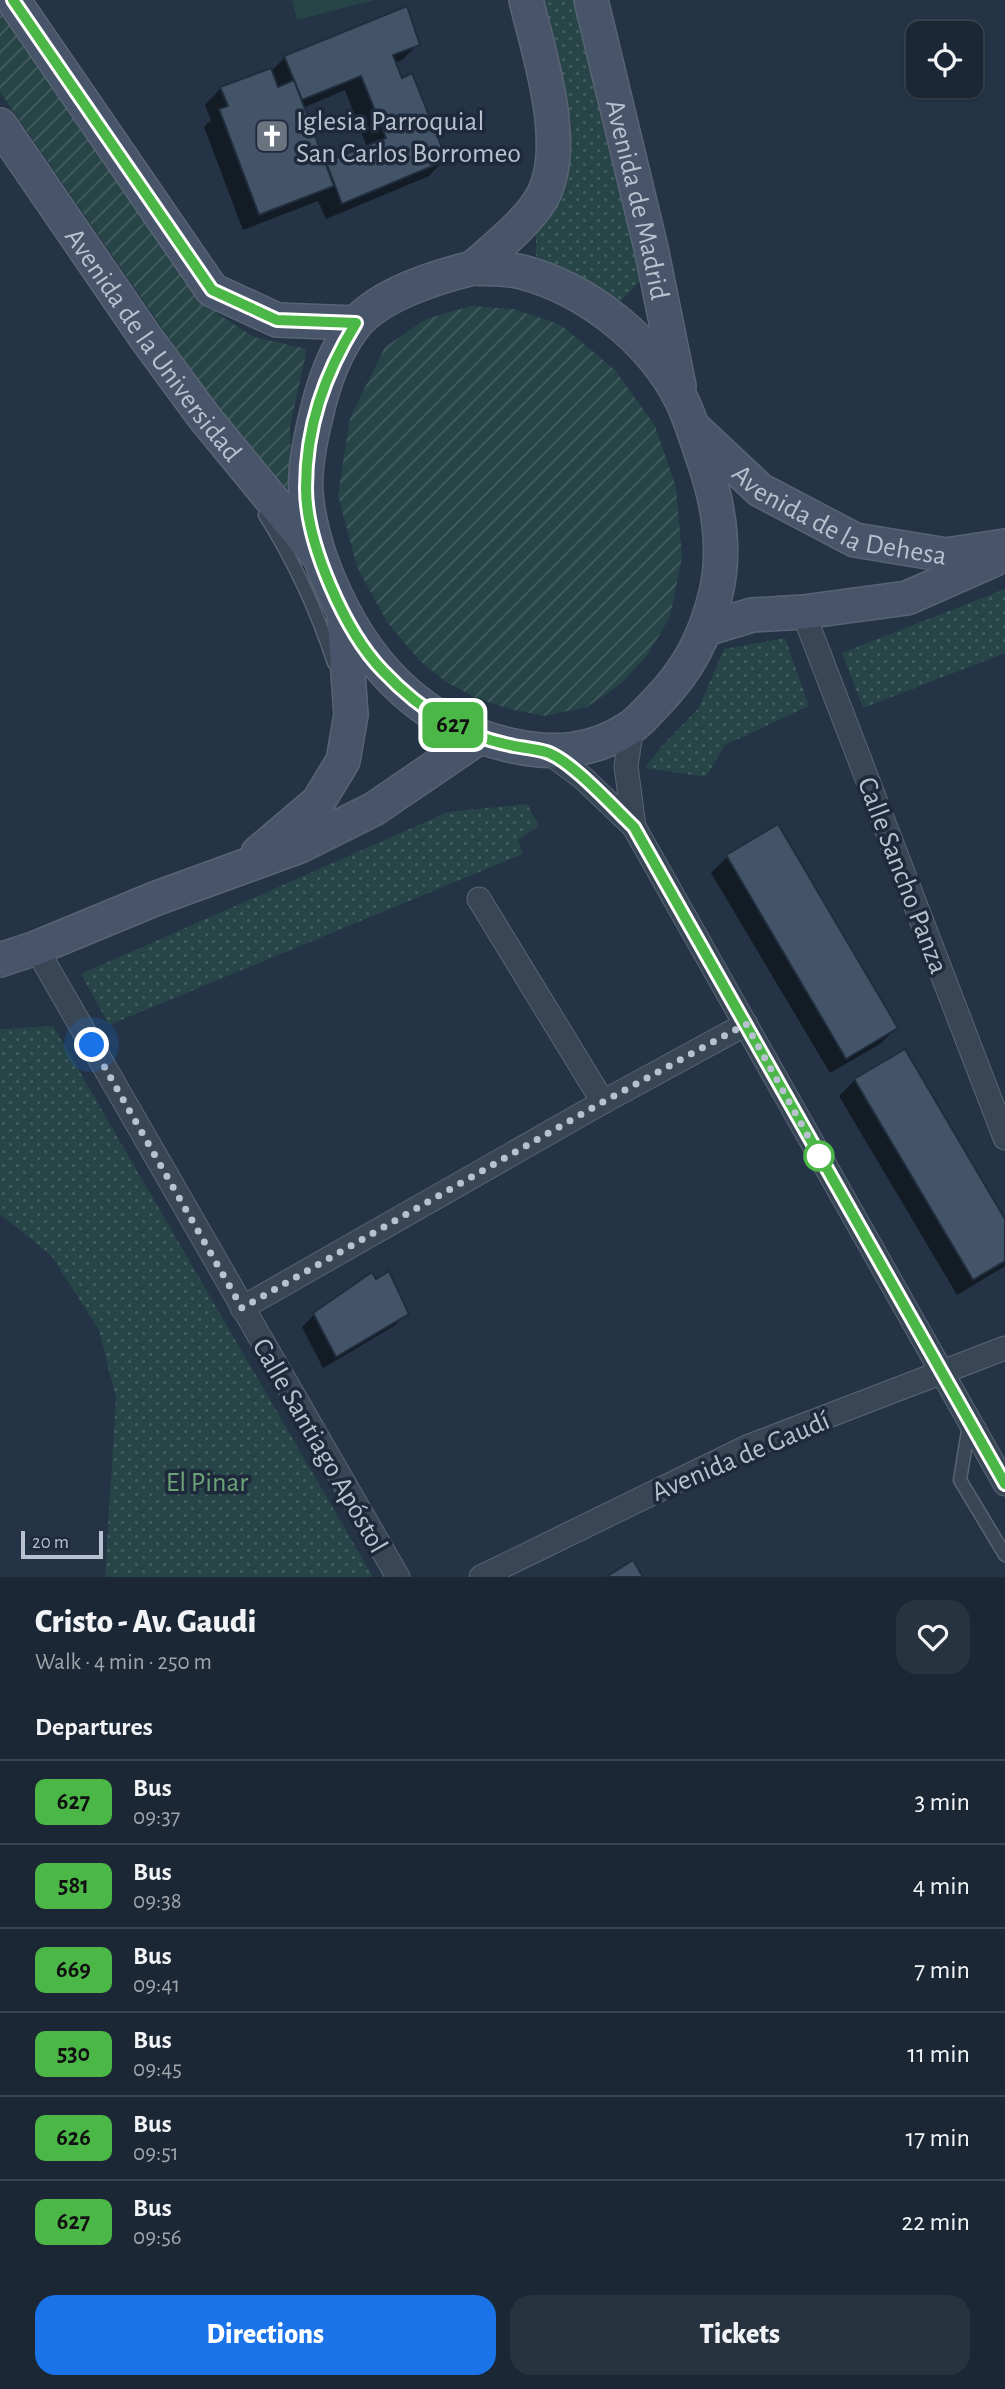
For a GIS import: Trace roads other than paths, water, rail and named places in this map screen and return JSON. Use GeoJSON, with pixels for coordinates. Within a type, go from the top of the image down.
{"type":"FeatureCollection","features":[{"type":"Feature","properties":{"kind":"street"},"geometry":{"type":"LineString","coordinates":[[13,0],[212,290],[277,320],[356,323]]}},
{"type":"Feature","properties":{"kind":"street"},"geometry":{"type":"LineString","coordinates":[[473,268],[512,233],[541,199],[552,164],[553,112],[526,0]]}},
{"type":"Feature","properties":{"kind":"street","name":"Avenida de Madrid"},"geometry":{"type":"LineString","coordinates":[[591,0],[651,248],[687,413]]}},
{"type":"Feature","properties":{"kind":"street","name":"Avenida de la Universidad"},"geometry":{"type":"LineString","coordinates":[[0,125],[146,338],[204,417],[319,556]]}},
{"type":"Feature","properties":{"kind":"street"},"geometry":{"type":"LineString","coordinates":[[473,268],[518,271],[549,280],[613,316],[654,359],[687,413],[717,511],[720,555],[717,589],[706,629],[695,655],[665,694],[632,727],[575,751],[548,752],[478,738],[445,721],[414,699],[390,677],[362,643],[343,611],[319,556],[310,524],[306,489],[310,439],[323,384],[356,323],[405,291],[433,278],[473,268]]}},
{"type":"Feature","properties":{"kind":"street","name":"Avenida de la Dehesa"},"geometry":{"type":"LineString","coordinates":[[687,413],[760,490],[855,540],[946,555],[1005,546]]}},
{"type":"Feature","properties":{"kind":"street","name":"Avenida de la Dehesa"},"geometry":{"type":"LineString","coordinates":[[706,629],[752,615],[907,598],[1005,555]]}},
{"type":"Feature","properties":{"kind":"street"},"geometry":{"type":"LineString","coordinates":[[242,867],[318,802],[343,761],[351,715],[343,611]]}},
{"type":"Feature","properties":{"kind":"street","name":"Calle Sancho Panza"},"geometry":{"type":"LineString","coordinates":[[803,611],[1005,1138]]}},
{"type":"Feature","properties":{"kind":"street"},"geometry":{"type":"LineString","coordinates":[[632,727],[626,766],[634,827]]}},
{"type":"Feature","properties":{"kind":"street"},"geometry":{"type":"LineString","coordinates":[[0,960],[157,898],[300,846],[374,809],[478,738]]}},
{"type":"Feature","properties":{"kind":"street"},"geometry":{"type":"LineString","coordinates":[[548,752],[583,778],[634,827],[1005,1484]]}},
{"type":"Feature","properties":{"kind":"street"},"geometry":{"type":"LineString","coordinates":[[479,899],[603,1102]]}},
{"type":"Feature","properties":{"kind":"street","name":"Calle Santiago Apóstol"},"geometry":{"type":"LineString","coordinates":[[36,948],[398,1577]]}},
{"type":"Feature","properties":{"kind":"street"},"geometry":{"type":"LineString","coordinates":[[242,1308],[603,1102],[746,1024]]}},
{"type":"Feature","properties":{"kind":"street","name":"Avenida de Gaudí"},"geometry":{"type":"LineString","coordinates":[[481,1577],[747,1447],[1005,1348]]}},
{"type":"Feature","properties":{"kind":"lane"},"geometry":{"type":"LineString","coordinates":[[204,417],[285,548],[320,619],[351,715]]}},
{"type":"Feature","properties":{"kind":"lane"},"geometry":{"type":"LineString","coordinates":[[969,1421],[960,1480],[1005,1555]]}},
{"type":"Feature","properties":{"kind":"place","name":"Iglesia Parroquial San Carlos Borromeo"},"geometry":{"type":"Point","coordinates":[272,136]}},
{"type":"Feature","properties":{"kind":"park label","name":"El Pinar"},"geometry":{"type":"Point","coordinates":[207,1481]}}]}
